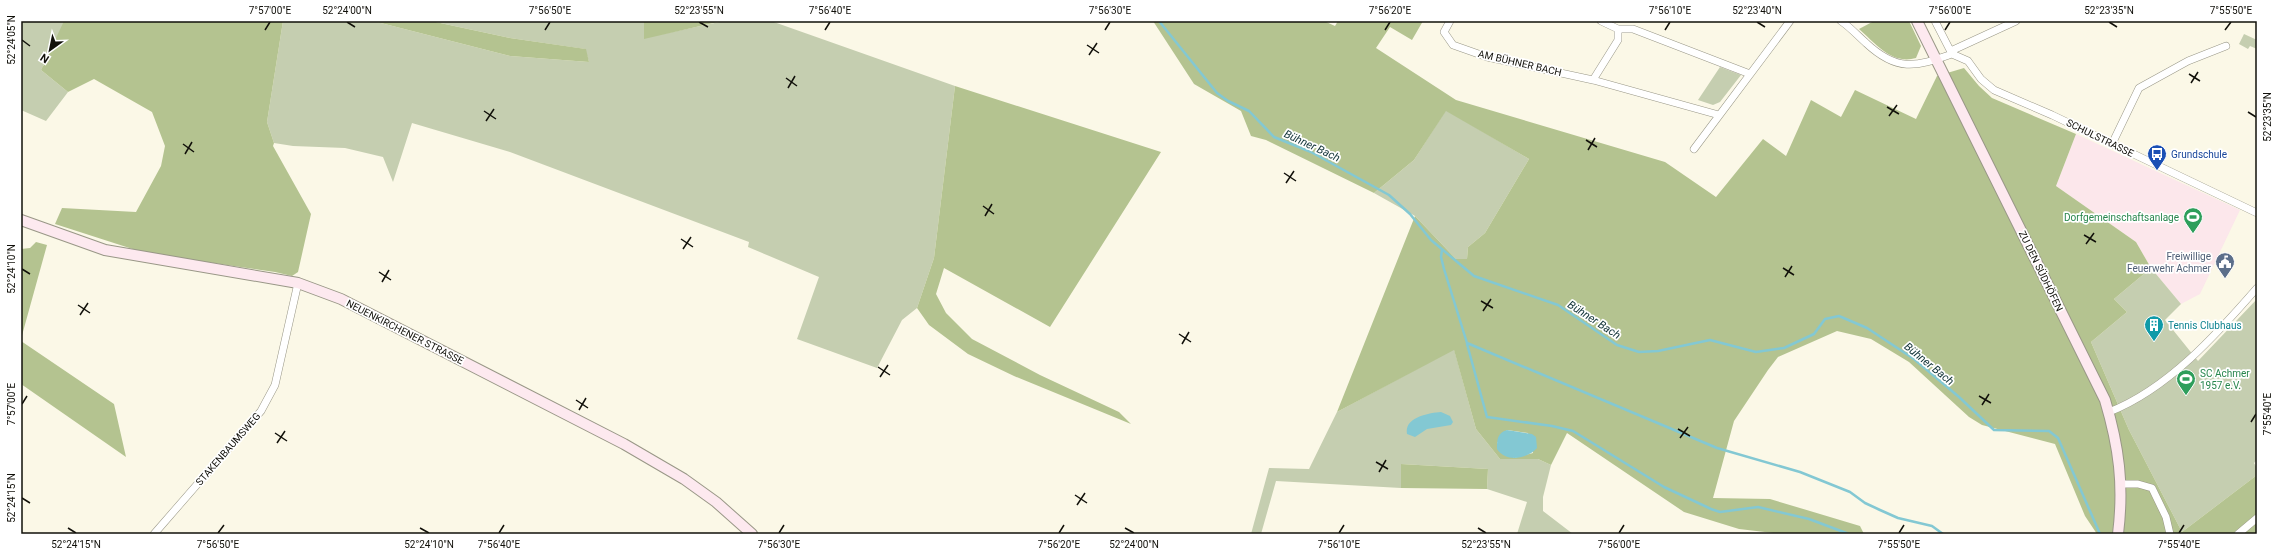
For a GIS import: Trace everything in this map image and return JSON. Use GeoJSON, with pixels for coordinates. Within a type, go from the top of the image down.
{"type":"FeatureCollection","features":[{"type":"Feature","properties":{"kind":"street","name":"AM BÜHNER BACH"},"geometry":{"type":"LineString","coordinates":[[1450,21],[1444,32],[1453,45],[1487,57],[1593,80],[1719,115]]}},
{"type":"Feature","properties":{"kind":"street"},"geometry":{"type":"LineString","coordinates":[[1601,21],[1618,30],[1633,29],[1750,74]]}},
{"type":"Feature","properties":{"kind":"street"},"geometry":{"type":"LineString","coordinates":[[1694,148],[1790,21]]}},
{"type":"Feature","properties":{"kind":"street"},"geometry":{"type":"LineString","coordinates":[[1840,21],[1875,51],[1892,62],[1909,65],[1937,60],[1952,54],[1953,50],[2016,21]]}},
{"type":"Feature","properties":{"kind":"street","name":"ZU DEN SÜDHÖFEN"},"geometry":{"type":"LineString","coordinates":[[1917,21],[2105,400],[2119,456],[2121,484],[2118,534]]}},
{"type":"Feature","properties":{"kind":"street"},"geometry":{"type":"LineString","coordinates":[[1935,21],[1952,54]]}},
{"type":"Feature","properties":{"kind":"street"},"geometry":{"type":"LineString","coordinates":[[1593,80],[1618,40],[1618,30]]}},
{"type":"Feature","properties":{"kind":"street"},"geometry":{"type":"LineString","coordinates":[[2112,144],[2139,88],[2188,60],[2226,46]]}},
{"type":"Feature","properties":{"kind":"street","name":"SCHULSTRASSE"},"geometry":{"type":"LineString","coordinates":[[1952,54],[1968,61],[1986,85],[1994,90],[2052,114],[2257,212]]}},
{"type":"Feature","properties":{"kind":"street","name":"NEUENKIRCHENER STRASSE"},"geometry":{"type":"LineString","coordinates":[[21,220],[105,250],[298,283],[341,299],[624,444],[684,479],[716,502],[752,534]]}},
{"type":"Feature","properties":{"kind":"street","name":"STAKENBAUMSWEG"},"geometry":{"type":"LineString","coordinates":[[154,534],[261,411],[275,385],[298,283]]}},
{"type":"Feature","properties":{"kind":"street"},"geometry":{"type":"LineString","coordinates":[[2109,412],[2166,378],[2215,336],[2257,288]]}},
{"type":"Feature","properties":{"kind":"street"},"geometry":{"type":"LineString","coordinates":[[2121,484],[2138,484],[2152,488],[2166,517],[2170,534]]}},
{"type":"Feature","properties":{"kind":"street"},"geometry":{"type":"LineString","coordinates":[[2238,534],[2257,518]]}},
{"type":"Feature","properties":{"kind":"shaded area"},"geometry":{"type":"Polygon","coordinates":[[[2076,134],[2240,210],[2200,294],[2181,304],[2151,268],[2136,242],[2056,186],[2076,134]]]}},
{"type":"Feature","properties":{"kind":"green space"},"geometry":{"type":"Polygon","coordinates":[[[21,21],[65,22],[41,70],[68,92],[46,121],[21,110],[21,21]]]}},
{"type":"Feature","properties":{"kind":"green space"},"geometry":{"type":"Polygon","coordinates":[[[64,21],[283,21],[267,122],[274,143],[273,146],[311,214],[298,272],[292,276],[275,272],[145,253],[55,224],[62,208],[136,212],[161,166],[165,146],[152,112],[94,79],[68,92],[41,70],[64,21]]]}},
{"type":"Feature","properties":{"kind":"green space"},"geometry":{"type":"Polygon","coordinates":[[[283,21],[373,21],[510,56],[589,62],[585,49],[510,38],[431,21],[644,21],[644,38],[724,21],[771,21],[955,86],[934,258],[917,308],[902,320],[877,368],[797,339],[819,277],[748,247],[749,242],[510,152],[412,123],[393,182],[383,157],[345,148],[293,146],[274,143],[267,122],[283,21]]]}},
{"type":"Feature","properties":{"kind":"green space"},"geometry":{"type":"Polygon","coordinates":[[[373,21],[431,21],[510,38],[586,49],[589,62],[510,56],[373,21]]]}},
{"type":"Feature","properties":{"kind":"green space"},"geometry":{"type":"Polygon","coordinates":[[[644,21],[722,21],[644,39],[644,21]]]}},
{"type":"Feature","properties":{"kind":"green space"},"geometry":{"type":"Polygon","coordinates":[[[1153,21],[1324,21],[1335,26],[1338,21],[1423,21],[1412,40],[1390,27],[1376,48],[1456,100],[1665,162],[1716,197],[1763,139],[1786,156],[1811,100],[1841,117],[1855,90],[1916,119],[1937,76],[1964,68],[1979,86],[1992,98],[2076,134],[2056,186],[2136,242],[2151,268],[2114,299],[2127,312],[2091,342],[2129,430],[2182,532],[2257,475],[2257,534],[2097,534],[2085,516],[2055,444],[1982,425],[1969,417],[1909,362],[1871,339],[1837,331],[1778,357],[1768,370],[1734,421],[1713,498],[1770,499],[1860,526],[1864,534],[1782,534],[1739,529],[1684,512],[1567,433],[1551,465],[1538,459],[1500,459],[1476,429],[1454,350],[1337,412],[1415,216],[1456,259],[1467,259],[1468,247],[1485,233],[1529,159],[1446,111],[1414,160],[1374,193],[1266,140],[1251,136],[1241,111],[1194,84],[1153,21]],[[1507,430],[1497,443],[1514,458],[1533,453],[1528,433],[1507,430]]]}},
{"type":"Feature","properties":{"kind":"green space"},"geometry":{"type":"Polygon","coordinates":[[[1874,21],[1909,21],[1921,46],[1916,58],[1899,59],[1892,56],[1878,47],[1859,29],[1874,21]]]}},
{"type":"Feature","properties":{"kind":"green space"},"geometry":{"type":"Polygon","coordinates":[[[2244,34],[2257,40],[2257,49],[2250,46],[2248,49],[2239,44],[2244,34]]]}},
{"type":"Feature","properties":{"kind":"green space"},"geometry":{"type":"Polygon","coordinates":[[[1720,67],[1741,75],[1720,102],[1713,105],[1698,100],[1720,67]]]}},
{"type":"Feature","properties":{"kind":"green space"},"geometry":{"type":"Polygon","coordinates":[[[955,86],[1161,152],[1050,327],[944,268],[936,294],[946,313],[972,339],[1040,375],[1119,412],[1131,424],[1014,376],[968,354],[929,325],[917,308],[934,258],[955,86]]]}},
{"type":"Feature","properties":{"kind":"green space"},"geometry":{"type":"Polygon","coordinates":[[[1446,110],[1529,159],[1485,233],[1468,247],[1467,259],[1456,259],[1415,216],[1374,193],[1414,160],[1446,110]]]}},
{"type":"Feature","properties":{"kind":"green space"},"geometry":{"type":"Polygon","coordinates":[[[36,242],[47,245],[21,339],[21,249],[30,248],[36,242]]]}},
{"type":"Feature","properties":{"kind":"green space","name":"SC Achmer 1957 e.V."},"geometry":{"type":"Polygon","coordinates":[[[2151,268],[2181,304],[2165,320],[2198,361],[2257,299],[2257,460],[2254,463],[2257,468],[2257,475],[2182,532],[2129,430],[2091,342],[2127,312],[2114,299],[2151,268]]]}},
{"type":"Feature","properties":{"kind":"green space"},"geometry":{"type":"Polygon","coordinates":[[[21,341],[114,404],[126,457],[21,384],[21,341]]]}},
{"type":"Feature","properties":{"kind":"green space"},"geometry":{"type":"Polygon","coordinates":[[[1454,349],[1476,429],[1500,459],[1538,459],[1551,465],[1543,497],[1543,511],[1573,534],[1517,534],[1527,502],[1487,489],[1488,469],[1401,464],[1401,488],[1276,481],[1261,534],[1251,534],[1269,468],[1309,469],[1337,412],[1454,349]]]}},
{"type":"Feature","properties":{"kind":"green space"},"geometry":{"type":"Polygon","coordinates":[[[1401,464],[1488,469],[1487,489],[1401,488],[1401,464]]]}},
{"type":"Feature","properties":{"kind":"water"},"geometry":{"type":"Polygon","coordinates":[[[1441,412],[1450,416],[1453,422],[1451,425],[1427,429],[1415,437],[1407,434],[1407,428],[1413,420],[1430,413],[1441,412]]]}},
{"type":"Feature","properties":{"kind":"water"},"geometry":{"type":"Polygon","coordinates":[[[1507,430],[1532,434],[1536,437],[1537,448],[1528,455],[1517,458],[1511,458],[1501,453],[1497,449],[1498,437],[1501,433],[1507,430]]]}},
{"type":"Feature","properties":{"kind":"waterway","name":"Bühner Bach"},"geometry":{"type":"LineString","coordinates":[[1159,21],[1217,93],[1228,101],[1249,111],[1274,137],[1311,152],[1389,195],[1410,214],[1431,240],[1474,276],[1558,305],[1617,345],[1639,352],[1658,351],[1710,340],[1756,352],[1784,348],[1814,334],[1825,319],[1839,316],[1867,328],[1914,359],[1959,397],[1994,430],[2049,431],[2058,438],[2100,534]]}},
{"type":"Feature","properties":{"kind":"waterway"},"geometry":{"type":"LineString","coordinates":[[1442,250],[1441,257],[1444,269],[1467,343],[1717,448],[1800,472],[1850,492],[1865,503],[1898,518],[1932,526],[1943,534]]}},
{"type":"Feature","properties":{"kind":"waterway"},"geometry":{"type":"LineString","coordinates":[[1467,344],[1487,417],[1552,426],[1573,431],[1664,487],[1720,512],[1758,507],[1809,519],[1849,534]]}},
{"type":"Feature","properties":{"kind":"place","name":"Grundschule"},"geometry":{"type":"Point","coordinates":[2157,171]}},
{"type":"Feature","properties":{"kind":"place","name":"Dorfgemeinschaftsanlage"},"geometry":{"type":"Point","coordinates":[2193,234]}},
{"type":"Feature","properties":{"kind":"place","name":"Freiwillige Feuerwehr Achmer"},"geometry":{"type":"Point","coordinates":[2225,279]}},
{"type":"Feature","properties":{"kind":"place","name":"Tennis Clubhaus"},"geometry":{"type":"Point","coordinates":[2154,342]}},
{"type":"Feature","properties":{"kind":"place","name":"SC Achmer 1957 e.V."},"geometry":{"type":"Point","coordinates":[2186,396]}}]}
